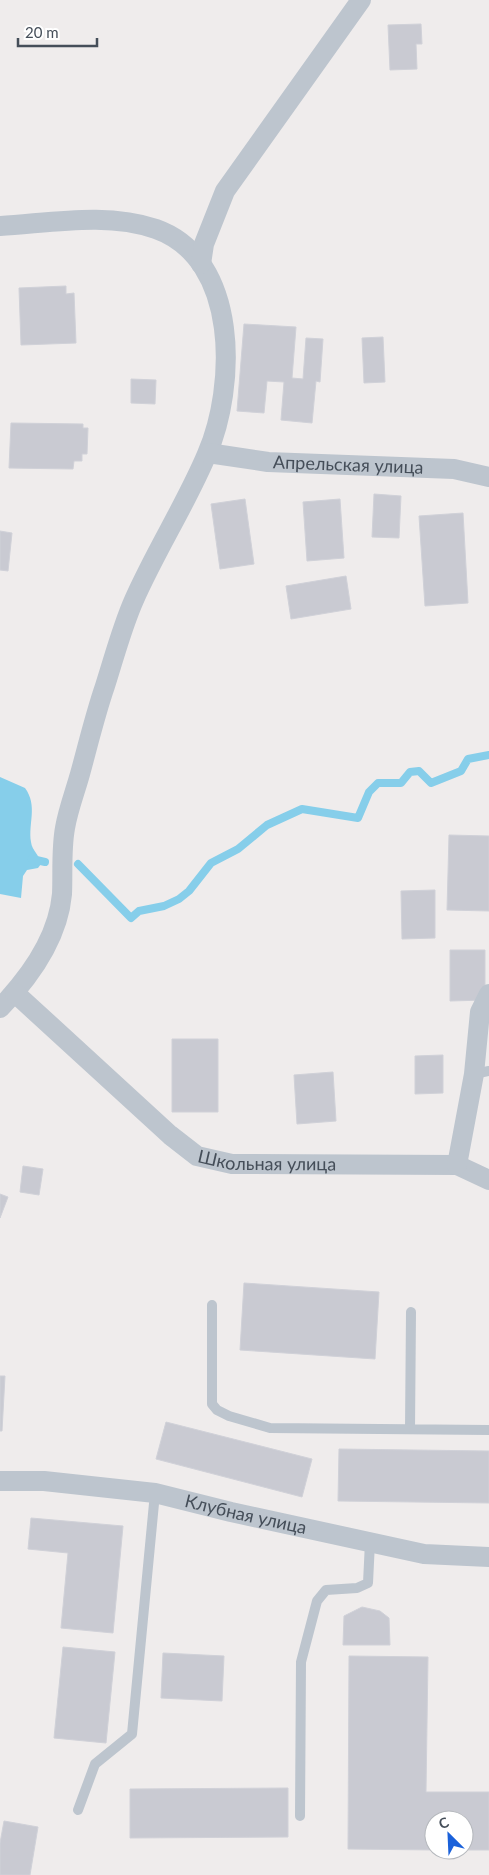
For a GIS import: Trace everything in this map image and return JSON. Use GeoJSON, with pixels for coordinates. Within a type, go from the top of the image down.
{"type":"FeatureCollection","features":[{"type":"Feature","properties":{"kind":"street"},"geometry":{"type":"LineString","coordinates":[[202,264],[204,244],[225,192],[362,0]]}},
{"type":"Feature","properties":{"kind":"street"},"geometry":{"type":"LineString","coordinates":[[0,226],[107,219],[127,222],[169,235],[202,264],[214,286],[220,304],[226,350],[220,410],[208,453],[133,601],[104,689],[65,828],[62,898],[57,919],[45,949],[15,993],[0,1008]]}},
{"type":"Feature","properties":{"kind":"street","name":"Апрельская улица"},"geometry":{"type":"LineString","coordinates":[[208,453],[268,462],[454,469],[489,477]]}},
{"type":"Feature","properties":{"kind":"street","name":"Школьная улица"},"geometry":{"type":"LineString","coordinates":[[15,993],[170,1134],[197,1156],[232,1164],[457,1165],[489,1180]]}},
{"type":"Feature","properties":{"kind":"street"},"geometry":{"type":"LineString","coordinates":[[457,1165],[482,1073],[480,1012],[489,994]]}},
{"type":"Feature","properties":{"kind":"street","name":"Клубная улица"},"geometry":{"type":"LineString","coordinates":[[0,1481],[44,1481],[155,1493],[231,1512],[424,1554],[489,1556]]}},
{"type":"Feature","properties":{"kind":"lane"},"geometry":{"type":"LineString","coordinates":[[212,1305],[211,1392],[212,1404],[217,1410],[270,1428],[489,1430]]}},
{"type":"Feature","properties":{"kind":"lane"},"geometry":{"type":"LineString","coordinates":[[410,1429],[411,1312]]}},
{"type":"Feature","properties":{"kind":"lane"},"geometry":{"type":"LineString","coordinates":[[78,1810],[95,1764],[132,1734],[155,1493]]}},
{"type":"Feature","properties":{"kind":"lane"},"geometry":{"type":"LineString","coordinates":[[300,1816],[301,1662],[320,1594],[326,1590],[357,1588],[368,1584],[370,1542]]}},
{"type":"Feature","properties":{"kind":"water"},"geometry":{"type":"Polygon","coordinates":[[[0,777],[25,788],[31,801],[31,842],[41,864],[38,868],[27,870],[23,876],[21,898],[0,894],[0,777]]]}},
{"type":"Feature","properties":{"kind":"building"},"geometry":{"type":"Polygon","coordinates":[[[421,24],[422,44],[416,44],[417,69],[390,70],[388,25],[421,24]]]}},
{"type":"Feature","properties":{"kind":"building"},"geometry":{"type":"Polygon","coordinates":[[[66,286],[66,294],[74,293],[76,343],[21,345],[19,288],[66,286]]]}},
{"type":"Feature","properties":{"kind":"building"},"geometry":{"type":"Polygon","coordinates":[[[244,324],[296,327],[292,378],[303,379],[306,338],[323,339],[320,382],[316,381],[312,423],[281,420],[284,382],[267,381],[264,413],[237,411],[244,324]]]}},
{"type":"Feature","properties":{"kind":"building"},"geometry":{"type":"Polygon","coordinates":[[[383,337],[385,382],[364,383],[362,338],[383,337]]]}},
{"type":"Feature","properties":{"kind":"building"},"geometry":{"type":"Polygon","coordinates":[[[131,379],[156,380],[155,404],[131,403],[131,379]]]}},
{"type":"Feature","properties":{"kind":"building"},"geometry":{"type":"Polygon","coordinates":[[[11,423],[83,424],[83,428],[88,428],[87,454],[82,454],[82,461],[74,461],[73,469],[9,468],[11,423]]]}},
{"type":"Feature","properties":{"kind":"building"},"geometry":{"type":"Polygon","coordinates":[[[374,494],[401,496],[399,538],[372,537],[374,494]]]}},
{"type":"Feature","properties":{"kind":"building"},"geometry":{"type":"Polygon","coordinates":[[[245,499],[254,564],[220,569],[211,504],[245,499]]]}},
{"type":"Feature","properties":{"kind":"building"},"geometry":{"type":"Polygon","coordinates":[[[340,499],[344,558],[307,561],[303,502],[340,499]]]}},
{"type":"Feature","properties":{"kind":"building"},"geometry":{"type":"Polygon","coordinates":[[[463,513],[468,603],[425,606],[419,516],[463,513]]]}},
{"type":"Feature","properties":{"kind":"building"},"geometry":{"type":"Polygon","coordinates":[[[0,531],[12,533],[8,571],[0,570],[0,531]]]}},
{"type":"Feature","properties":{"kind":"building"},"geometry":{"type":"Polygon","coordinates":[[[346,576],[351,609],[291,619],[286,586],[346,576]]]}},
{"type":"Feature","properties":{"kind":"building"},"geometry":{"type":"Polygon","coordinates":[[[449,835],[489,836],[489,911],[447,910],[449,835]]]}},
{"type":"Feature","properties":{"kind":"building"},"geometry":{"type":"Polygon","coordinates":[[[435,890],[435,938],[402,939],[401,891],[435,890]]]}},
{"type":"Feature","properties":{"kind":"building"},"geometry":{"type":"Polygon","coordinates":[[[450,950],[485,950],[485,1000],[450,1001],[450,950]]]}},
{"type":"Feature","properties":{"kind":"building"},"geometry":{"type":"Polygon","coordinates":[[[172,1039],[218,1039],[218,1112],[172,1112],[172,1039]]]}},
{"type":"Feature","properties":{"kind":"building"},"geometry":{"type":"Polygon","coordinates":[[[443,1055],[443,1093],[415,1094],[415,1056],[443,1055]]]}},
{"type":"Feature","properties":{"kind":"building"},"geometry":{"type":"Polygon","coordinates":[[[333,1072],[336,1121],[297,1124],[294,1075],[333,1072]]]}},
{"type":"Feature","properties":{"kind":"building"},"geometry":{"type":"Polygon","coordinates":[[[23,1166],[43,1169],[39,1195],[20,1192],[23,1166]]]}},
{"type":"Feature","properties":{"kind":"building"},"geometry":{"type":"Polygon","coordinates":[[[0,1194],[8,1197],[0,1218],[0,1194]]]}},
{"type":"Feature","properties":{"kind":"building"},"geometry":{"type":"Polygon","coordinates":[[[244,1283],[379,1292],[375,1359],[240,1350],[244,1283]]]}},
{"type":"Feature","properties":{"kind":"building"},"geometry":{"type":"Polygon","coordinates":[[[0,1376],[5,1376],[2,1431],[0,1431],[0,1376]]]}},
{"type":"Feature","properties":{"kind":"building"},"geometry":{"type":"Polygon","coordinates":[[[166,1422],[312,1459],[302,1497],[156,1459],[166,1422]]]}},
{"type":"Feature","properties":{"kind":"building"},"geometry":{"type":"Polygon","coordinates":[[[339,1449],[489,1451],[489,1503],[338,1501],[339,1449]]]}},
{"type":"Feature","properties":{"kind":"building"},"geometry":{"type":"Polygon","coordinates":[[[31,1518],[123,1526],[113,1633],[61,1628],[68,1553],[28,1549],[31,1518]]]}},
{"type":"Feature","properties":{"kind":"building"},"geometry":{"type":"Polygon","coordinates":[[[362,1607],[380,1611],[389,1618],[390,1645],[343,1645],[344,1616],[362,1607]]]}},
{"type":"Feature","properties":{"kind":"building"},"geometry":{"type":"Polygon","coordinates":[[[63,1647],[115,1652],[106,1743],[54,1738],[63,1647]]]}},
{"type":"Feature","properties":{"kind":"building"},"geometry":{"type":"Polygon","coordinates":[[[163,1653],[224,1656],[222,1701],[161,1698],[163,1653]]]}},
{"type":"Feature","properties":{"kind":"building"},"geometry":{"type":"Polygon","coordinates":[[[349,1656],[428,1657],[426,1792],[489,1792],[489,1850],[474,1850],[474,1810],[424,1810],[424,1850],[348,1849],[349,1656]]]}},
{"type":"Feature","properties":{"kind":"building"},"geometry":{"type":"Polygon","coordinates":[[[288,1788],[288,1837],[130,1838],[130,1789],[288,1788]]]}},
{"type":"Feature","properties":{"kind":"building"},"geometry":{"type":"Polygon","coordinates":[[[4,1821],[38,1827],[30,1875],[0,1875],[0,1843],[4,1821]]]}},
{"type":"Feature","properties":{"kind":"waterway"},"geometry":{"type":"LineString","coordinates":[[78,864],[131,918],[139,911],[164,906],[179,899],[189,891],[211,863],[238,849],[267,825],[302,809],[358,818],[369,792],[378,783],[401,783],[410,772],[419,771],[431,783],[461,771],[468,759],[489,755]]}},
{"type":"Feature","properties":{"kind":"waterway"},"geometry":{"type":"LineString","coordinates":[[32,859],[45,862]]}}]}
